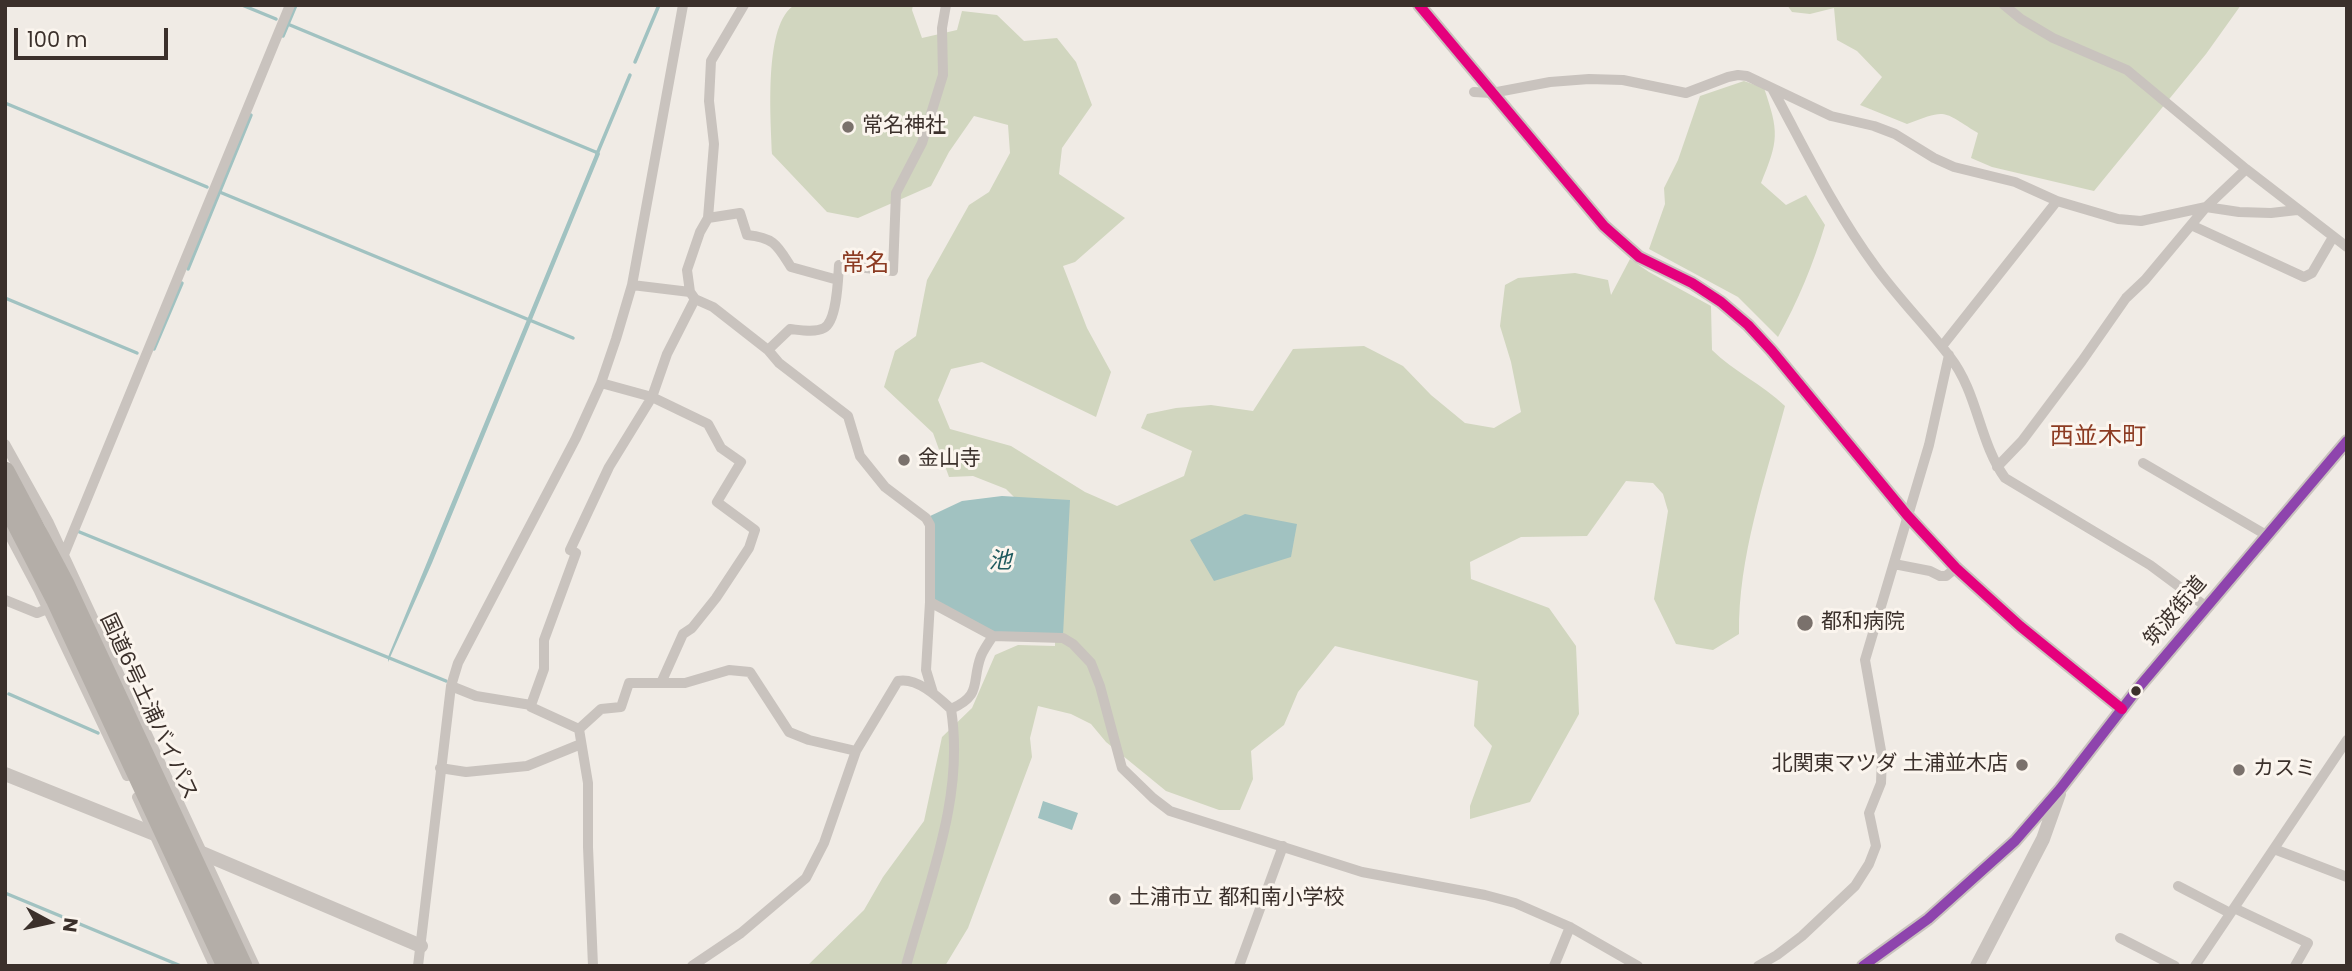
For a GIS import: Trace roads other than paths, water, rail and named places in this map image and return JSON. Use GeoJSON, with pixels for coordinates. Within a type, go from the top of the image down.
{"type":"FeatureCollection","features":[{"type":"Feature","properties":{"kind":"highway","name":"国道6号土浦バイパス"},"geometry":{"type":"LineString","coordinates":[[5,471],[65,584],[243,966]]}},
{"type":"Feature","properties":{"kind":"highway","name":"国道6号土浦バイパス"},"geometry":{"type":"LineString","coordinates":[[5,502],[56,601],[226,966]]}},
{"type":"Feature","properties":{"kind":"street"},"geometry":{"type":"LineString","coordinates":[[47,609],[62,555],[181,274],[290,5]]}},
{"type":"Feature","properties":{"kind":"street"},"geometry":{"type":"LineString","coordinates":[[418,966],[451,685],[458,663],[570,449],[600,383],[632,285],[683,5]]}},
{"type":"Feature","properties":{"kind":"street"},"geometry":{"type":"LineString","coordinates":[[531,705],[544,669],[544,640],[576,553],[570,551],[609,467],[652,397],[692,296],[687,270],[700,232],[708,218],[714,144],[709,101],[711,61],[744,5]]}},
{"type":"Feature","properties":{"kind":"street"},"geometry":{"type":"LineString","coordinates":[[768,350],[790,329],[824,329],[833,319],[839,265],[893,271],[896,193],[922,143],[943,75],[942,28],[946,5]]}},
{"type":"Feature","properties":{"kind":"street"},"geometry":{"type":"LineString","coordinates":[[1419,5],[1604,226],[1639,257],[1692,283],[1721,302],[1748,325],[1907,515],[1956,568],[2020,626],[2122,709]]}},
{"type":"Feature","properties":{"kind":"street"},"geometry":{"type":"LineString","coordinates":[[2004,5],[2021,19],[2053,38],[2127,70],[2246,169],[2347,247]]}},
{"type":"Feature","properties":{"kind":"street"},"geometry":{"type":"LineString","coordinates":[[1474,92],[1492,93],[1550,82],[1589,79],[1623,80],[1686,93],[1738,75],[1747,76],[1831,116],[1874,125],[1895,134],[1934,159],[1954,167],[2015,182],[2057,201],[2118,219],[2141,221],[2206,207],[2271,213],[2297,209]]}},
{"type":"Feature","properties":{"kind":"street"},"geometry":{"type":"LineString","coordinates":[[1773,90],[1797,137],[1870,258],[1946,350],[1972,398],[1997,467],[2006,478],[2150,565],[2208,608]]}},
{"type":"Feature","properties":{"kind":"street"},"geometry":{"type":"LineString","coordinates":[[1997,467],[2037,421],[2126,298],[2146,280],[2206,207],[2246,169]]}},
{"type":"Feature","properties":{"kind":"street"},"geometry":{"type":"LineString","coordinates":[[1758,966],[1802,936],[1855,886],[1869,864],[1876,846],[1869,813],[1881,783],[1882,755],[1865,660],[1929,446],[1946,350],[2057,201]]}},
{"type":"Feature","properties":{"kind":"street"},"geometry":{"type":"LineString","coordinates":[[708,218],[740,213],[747,235],[769,239],[777,245],[791,267],[838,280]]}},
{"type":"Feature","properties":{"kind":"street"},"geometry":{"type":"LineString","coordinates":[[2190,225],[2304,277],[2312,273],[2333,237]]}},
{"type":"Feature","properties":{"kind":"street"},"geometry":{"type":"LineString","coordinates":[[632,285],[692,296],[713,307],[768,350],[779,363],[848,416],[860,456],[885,487],[926,518],[930,525],[930,602],[926,670],[933,692]]}},
{"type":"Feature","properties":{"kind":"street"},"geometry":{"type":"LineString","coordinates":[[600,383],[652,397],[708,424],[721,448],[741,462],[718,502],[755,530],[749,548],[716,598],[692,628],[683,634],[661,683]]}},
{"type":"Feature","properties":{"kind":"street","name":"筑波街道"},"geometry":{"type":"LineString","coordinates":[[1863,966],[1928,919],[2015,841],[2268,536],[2342,456],[2347,441]]}},
{"type":"Feature","properties":{"kind":"street"},"geometry":{"type":"LineString","coordinates":[[5,444],[49,523],[255,966]]}},
{"type":"Feature","properties":{"kind":"street"},"geometry":{"type":"LineString","coordinates":[[2143,463],[2268,536]]}},
{"type":"Feature","properties":{"kind":"street"},"geometry":{"type":"LineString","coordinates":[[5,527],[135,791],[214,966]]}},
{"type":"Feature","properties":{"kind":"street"},"geometry":{"type":"LineString","coordinates":[[1894,564],[1930,571],[1940,576],[1946,576],[1956,568]]}},
{"type":"Feature","properties":{"kind":"street"},"geometry":{"type":"LineString","coordinates":[[5,600],[37,613],[47,609]]}},
{"type":"Feature","properties":{"kind":"street"},"geometry":{"type":"LineString","coordinates":[[930,602],[993,636],[1063,638],[1073,644],[1091,663],[1122,768],[1153,798],[1170,810],[1362,872],[1515,903],[1570,927],[1638,966]]}},
{"type":"Feature","properties":{"kind":"street"},"geometry":{"type":"LineString","coordinates":[[951,709],[962,704],[974,693],[981,657],[993,636]]}},
{"type":"Feature","properties":{"kind":"street"},"geometry":{"type":"LineString","coordinates":[[579,729],[601,709],[621,707],[629,683],[685,683],[729,670],[750,672],[789,732],[809,740],[856,751]]}},
{"type":"Feature","properties":{"kind":"street"},"geometry":{"type":"LineString","coordinates":[[692,966],[741,933],[806,878],[824,844],[856,751],[898,681],[904,679],[933,692],[951,709],[956,756],[945,833],[906,966]]}},
{"type":"Feature","properties":{"kind":"street"},"geometry":{"type":"LineString","coordinates":[[451,685],[476,696],[531,705],[579,729]]}},
{"type":"Feature","properties":{"kind":"street"},"geometry":{"type":"LineString","coordinates":[[579,729],[588,783],[593,966]]}},
{"type":"Feature","properties":{"kind":"street"},"geometry":{"type":"LineString","coordinates":[[2195,966],[2347,740]]}},
{"type":"Feature","properties":{"kind":"street"},"geometry":{"type":"LineString","coordinates":[[440,768],[466,772],[527,766],[580,744]]}},
{"type":"Feature","properties":{"kind":"street"},"geometry":{"type":"LineString","coordinates":[[5,775],[202,853],[421,946]]}},
{"type":"Feature","properties":{"kind":"street"},"geometry":{"type":"LineString","coordinates":[[1977,966],[2048,828],[2060,789]]}},
{"type":"Feature","properties":{"kind":"street"},"geometry":{"type":"LineString","coordinates":[[2040,813],[2048,828]]}},
{"type":"Feature","properties":{"kind":"street"},"geometry":{"type":"LineString","coordinates":[[2015,841],[2027,848],[2034,857]]}},
{"type":"Feature","properties":{"kind":"street"},"geometry":{"type":"LineString","coordinates":[[1239,966],[1283,846]]}},
{"type":"Feature","properties":{"kind":"street"},"geometry":{"type":"LineString","coordinates":[[2274,849],[2347,877]]}},
{"type":"Feature","properties":{"kind":"street"},"geometry":{"type":"LineString","coordinates":[[2178,886],[2308,943],[2295,966]]}},
{"type":"Feature","properties":{"kind":"street"},"geometry":{"type":"LineString","coordinates":[[1554,966],[1570,927]]}},
{"type":"Feature","properties":{"kind":"street"},"geometry":{"type":"LineString","coordinates":[[2120,938],[2175,966]]}},
{"type":"Feature","properties":{"kind":"water"},"geometry":{"type":"Polygon","coordinates":[[[597,150],[600,154],[432,563],[388,662],[388,657],[597,150]]]}},
{"type":"Feature","properties":{"kind":"water","name":"池"},"geometry":{"type":"Polygon","coordinates":[[[1002,496],[1070,500],[1063,635],[994,633],[933,601],[928,517],[962,501],[1002,496]]]}},
{"type":"Feature","properties":{"kind":"water"},"geometry":{"type":"Polygon","coordinates":[[[1245,514],[1297,524],[1291,557],[1214,581],[1190,540],[1245,514]]]}},
{"type":"Feature","properties":{"kind":"water"},"geometry":{"type":"Polygon","coordinates":[[[1043,801],[1078,813],[1072,830],[1038,818],[1043,801]]]}},
{"type":"Feature","properties":{"kind":"waterway"},"geometry":{"type":"LineString","coordinates":[[242,5],[276,19]]}},
{"type":"Feature","properties":{"kind":"waterway"},"geometry":{"type":"LineString","coordinates":[[283,36],[296,5]]}},
{"type":"Feature","properties":{"kind":"waterway"},"geometry":{"type":"LineString","coordinates":[[635,62],[659,5]]}},
{"type":"Feature","properties":{"kind":"waterway"},"geometry":{"type":"LineString","coordinates":[[290,25],[598,153]]}},
{"type":"Feature","properties":{"kind":"waterway"},"geometry":{"type":"LineString","coordinates":[[597,154],[630,75]]}},
{"type":"Feature","properties":{"kind":"waterway"},"geometry":{"type":"LineString","coordinates":[[5,103],[207,187]]}},
{"type":"Feature","properties":{"kind":"waterway"},"geometry":{"type":"LineString","coordinates":[[188,269],[251,115]]}},
{"type":"Feature","properties":{"kind":"waterway"},"geometry":{"type":"LineString","coordinates":[[222,193],[573,338]]}},
{"type":"Feature","properties":{"kind":"waterway"},"geometry":{"type":"LineString","coordinates":[[154,349],[182,283]]}},
{"type":"Feature","properties":{"kind":"waterway"},"geometry":{"type":"LineString","coordinates":[[5,298],[137,353]]}},
{"type":"Feature","properties":{"kind":"waterway"},"geometry":{"type":"LineString","coordinates":[[77,531],[446,681]]}},
{"type":"Feature","properties":{"kind":"waterway"},"geometry":{"type":"LineString","coordinates":[[9,694],[98,733]]}},
{"type":"Feature","properties":{"kind":"waterway"},"geometry":{"type":"LineString","coordinates":[[5,893],[181,966]]}},
{"type":"Feature","properties":{"kind":"place","name":"常名神社"},"geometry":{"type":"Point","coordinates":[848,127]}},
{"type":"Feature","properties":{"kind":"place","name":"金山寺"},"geometry":{"type":"Point","coordinates":[904,460]}},
{"type":"Feature","properties":{"kind":"place","name":"都和病院"},"geometry":{"type":"Point","coordinates":[1805,623]}},
{"type":"Feature","properties":{"kind":"place","name":"北関東マツダ 土浦並木店"},"geometry":{"type":"Point","coordinates":[2022,765]}},
{"type":"Feature","properties":{"kind":"place","name":"カスミ"},"geometry":{"type":"Point","coordinates":[2239,770]}},
{"type":"Feature","properties":{"kind":"place","name":"土浦市立 都和南小学校"},"geometry":{"type":"Point","coordinates":[1115,899]}},
{"type":"Feature","properties":{"kind":"district","name":"常名"},"geometry":{"type":"Point","coordinates":[865,265]}},
{"type":"Feature","properties":{"kind":"district","name":"西並木町"},"geometry":{"type":"Point","coordinates":[2098,438]}}]}
